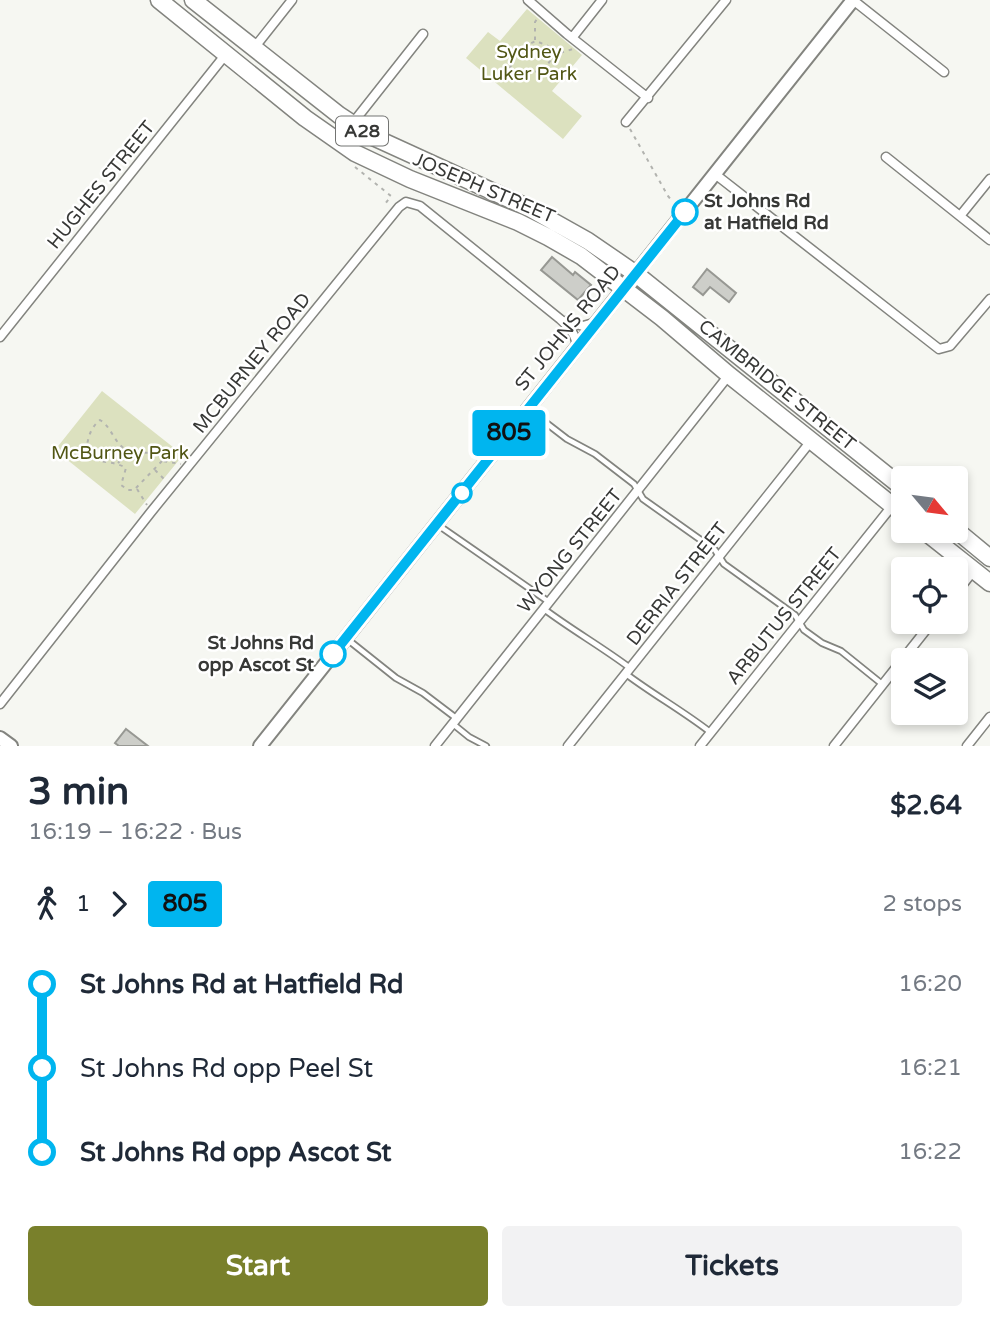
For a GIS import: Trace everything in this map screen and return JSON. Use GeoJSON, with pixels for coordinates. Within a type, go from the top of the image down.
{"type":"FeatureCollection","features":[{"type":"Feature","properties":{"kind":"highway","name":"JOSEPH STREET"},"geometry":{"type":"LineString","coordinates":[[159,0],[316,126],[355,153],[548,237],[581,257],[624,289]]}},
{"type":"Feature","properties":{"kind":"highway","name":"JOSEPH STREET"},"geometry":{"type":"LineString","coordinates":[[193,0],[352,124],[398,150],[555,221],[636,274]]}},
{"type":"Feature","properties":{"kind":"highway","name":"CAMBRIDGE STREET"},"geometry":{"type":"LineString","coordinates":[[636,274],[891,478]]}},
{"type":"Feature","properties":{"kind":"highway","name":"CAMBRIDGE STREET"},"geometry":{"type":"LineString","coordinates":[[624,289],[891,504]]}},
{"type":"Feature","properties":{"kind":"highway"},"geometry":{"type":"LineString","coordinates":[[968,540],[990,558]]}},
{"type":"Feature","properties":{"kind":"highway"},"geometry":{"type":"LineString","coordinates":[[940,543],[990,583]]}},
{"type":"Feature","properties":{"kind":"main road","name":"ST JOHNS ROAD"},"geometry":{"type":"LineString","coordinates":[[260,746],[853,0]]}},
{"type":"Feature","properties":{"kind":"main road"},"geometry":{"type":"LineString","coordinates":[[0,738],[10,746]]}},
{"type":"Feature","properties":{"kind":"street"},"geometry":{"type":"LineString","coordinates":[[254,48],[292,0]]}},
{"type":"Feature","properties":{"kind":"street"},"geometry":{"type":"LineString","coordinates":[[528,0],[648,98]]}},
{"type":"Feature","properties":{"kind":"street"},"geometry":{"type":"LineString","coordinates":[[572,38],[602,0]]}},
{"type":"Feature","properties":{"kind":"street"},"geometry":{"type":"LineString","coordinates":[[626,122],[726,0]]}},
{"type":"Feature","properties":{"kind":"street"},"geometry":{"type":"LineString","coordinates":[[853,0],[944,72]]}},
{"type":"Feature","properties":{"kind":"street"},"geometry":{"type":"LineString","coordinates":[[352,124],[423,34]]}},
{"type":"Feature","properties":{"kind":"street","name":"HUGHES STREET"},"geometry":{"type":"LineString","coordinates":[[0,337],[226,54]]}},
{"type":"Feature","properties":{"kind":"street"},"geometry":{"type":"LineString","coordinates":[[886,157],[990,240]]}},
{"type":"Feature","properties":{"kind":"street"},"geometry":{"type":"LineString","coordinates":[[715,174],[939,349],[950,346],[990,299]]}},
{"type":"Feature","properties":{"kind":"street"},"geometry":{"type":"LineString","coordinates":[[960,216],[990,179]]}},
{"type":"Feature","properties":{"kind":"street","name":"MCBURNEY ROAD"},"geometry":{"type":"LineString","coordinates":[[0,704],[172,486],[399,207],[406,202],[420,206],[560,318]]}},
{"type":"Feature","properties":{"kind":"street"},"geometry":{"type":"LineString","coordinates":[[560,318],[583,326],[599,321]]}},
{"type":"Feature","properties":{"kind":"street"},"geometry":{"type":"LineString","coordinates":[[560,318],[570,328],[578,348]]}},
{"type":"Feature","properties":{"kind":"street","name":"WYONG STREET"},"geometry":{"type":"LineString","coordinates":[[435,746],[729,375]]}},
{"type":"Feature","properties":{"kind":"street","name":"DERRIA STREET"},"geometry":{"type":"LineString","coordinates":[[568,746],[811,441]]}},
{"type":"Feature","properties":{"kind":"street","name":"ARBUTUS STREET"},"geometry":{"type":"LineString","coordinates":[[700,746],[800,621],[891,518]]}},
{"type":"Feature","properties":{"kind":"street"},"geometry":{"type":"LineString","coordinates":[[968,578],[974,570]]}},
{"type":"Feature","properties":{"kind":"street"},"geometry":{"type":"LineString","coordinates":[[834,746],[923,634]]}},
{"type":"Feature","properties":{"kind":"street"},"geometry":{"type":"LineString","coordinates":[[967,746],[990,717]]}},
{"type":"Feature","properties":{"kind":"lane"},"geometry":{"type":"LineString","coordinates":[[528,409],[634,484],[643,499],[715,550],[724,565],[795,615],[804,630],[822,643],[841,651],[883,685]]}},
{"type":"Feature","properties":{"kind":"lane"},"geometry":{"type":"LineString","coordinates":[[438,524],[547,606],[573,631],[598,644],[650,692],[676,706],[711,733]]}},
{"type":"Feature","properties":{"kind":"lane"},"geometry":{"type":"LineString","coordinates":[[346,638],[396,678],[423,692],[469,737],[486,746]]}},
{"type":"Feature","properties":{"kind":"path"},"geometry":{"type":"LineString","coordinates":[[536,41],[535,22],[542,13]]}},
{"type":"Feature","properties":{"kind":"path"},"geometry":{"type":"LineString","coordinates":[[536,41],[548,46],[554,55]]}},
{"type":"Feature","properties":{"kind":"path"},"geometry":{"type":"LineString","coordinates":[[536,41],[513,57],[510,71],[515,76],[544,70],[554,55],[565,53],[580,44]]}},
{"type":"Feature","properties":{"kind":"path"},"geometry":{"type":"LineString","coordinates":[[626,122],[673,202]]}},
{"type":"Feature","properties":{"kind":"path"},"geometry":{"type":"LineString","coordinates":[[385,204],[391,196]]}},
{"type":"Feature","properties":{"kind":"path"},"geometry":{"type":"LineString","coordinates":[[100,420],[105,423],[119,445],[128,451],[155,452],[161,454],[162,461],[134,491],[128,490],[121,485],[126,468],[118,463],[91,460],[86,455],[87,440],[100,420]]}},
{"type":"Feature","properties":{"kind":"path"},"geometry":{"type":"LineString","coordinates":[[118,463],[128,451]]}},
{"type":"Feature","properties":{"kind":"path"},"geometry":{"type":"LineString","coordinates":[[162,461],[189,466]]}},
{"type":"Feature","properties":{"kind":"path"},"geometry":{"type":"LineString","coordinates":[[154,470],[172,486]]}},
{"type":"Feature","properties":{"kind":"path"},"geometry":{"type":"LineString","coordinates":[[137,488],[151,512]]}},
{"type":"Feature","properties":{"kind":"green space","name":"Sydney Luker Park"},"geometry":{"type":"Polygon","coordinates":[[[527,9],[582,55],[552,91],[582,116],[563,139],[466,58],[488,32],[500,41],[527,9]]]}},
{"type":"Feature","properties":{"kind":"green space","name":"McBurney Park"},"geometry":{"type":"Polygon","coordinates":[[[102,391],[183,455],[135,514],[55,450],[102,391]]]}},
{"type":"Feature","properties":{"kind":"building"},"geometry":{"type":"Polygon","coordinates":[[[552,257],[573,275],[575,272],[591,285],[578,300],[541,270],[552,257]]]}},
{"type":"Feature","properties":{"kind":"building"},"geometry":{"type":"Polygon","coordinates":[[[707,269],[736,293],[729,302],[710,287],[703,295],[693,287],[707,269]]]}},
{"type":"Feature","properties":{"kind":"building"},"geometry":{"type":"Polygon","coordinates":[[[126,729],[148,746],[119,746],[115,743],[126,729]]]}},
{"type":"Feature","properties":{"kind":"bus line","name":"805"},"geometry":{"type":"LineString","coordinates":[[333,654],[685,212]]}},
{"type":"Feature","properties":{"kind":"place","name":"St Johns Rd at Hatfield Rd"},"geometry":{"type":"Point","coordinates":[685,212]}},
{"type":"Feature","properties":{"kind":"place","name":"St Johns Rd opp Ascot St"},"geometry":{"type":"Point","coordinates":[333,654]}}]}
